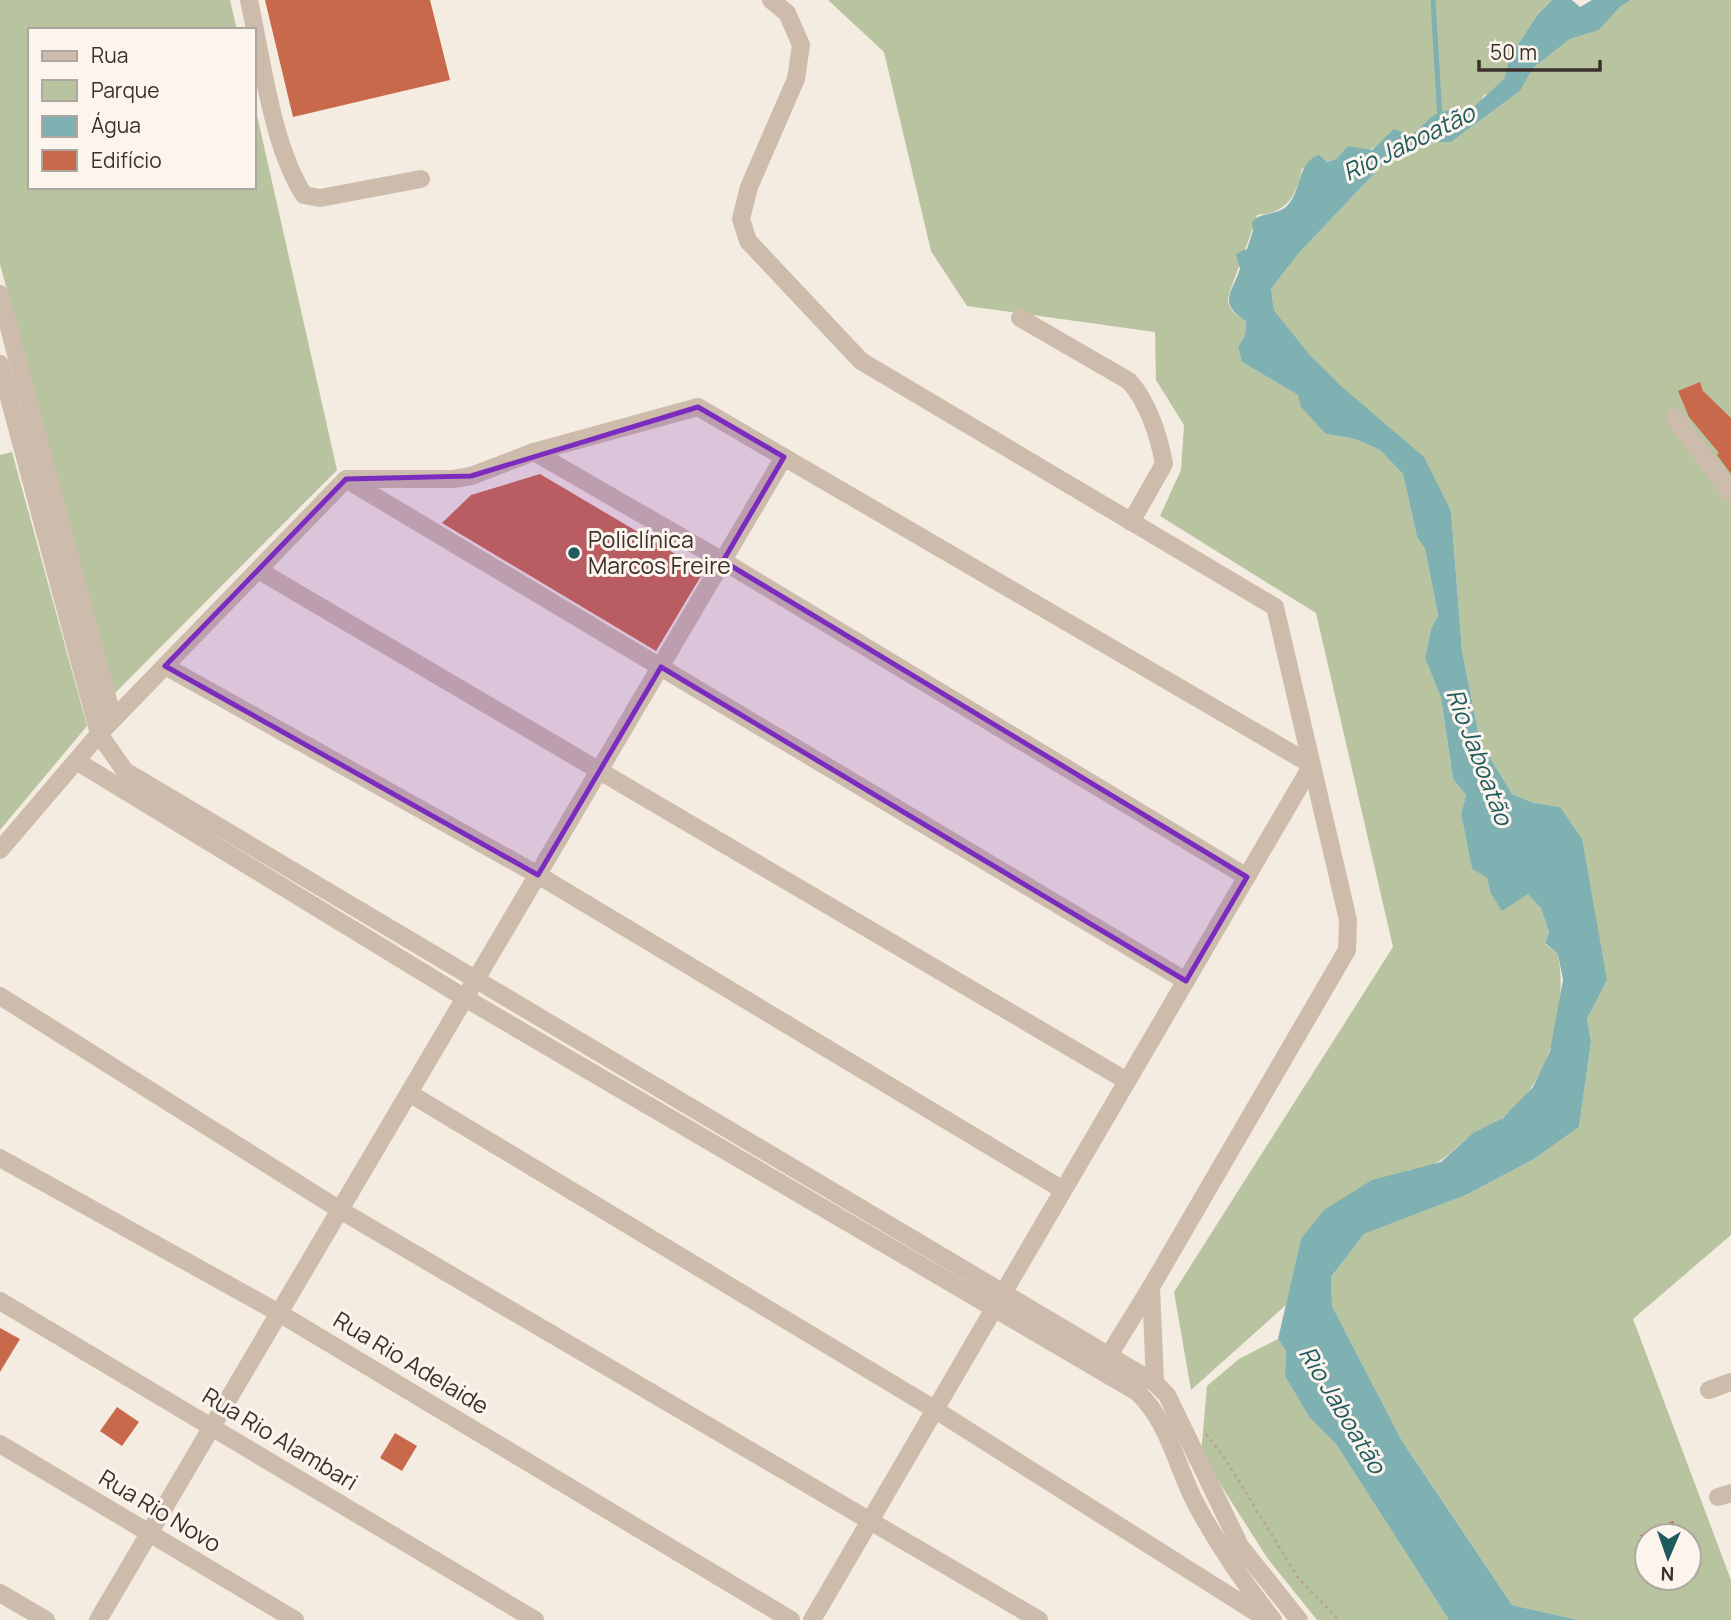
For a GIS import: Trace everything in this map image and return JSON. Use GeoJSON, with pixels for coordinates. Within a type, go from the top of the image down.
{"type":"FeatureCollection","features":[{"type":"Feature","properties":{"kind":"street"},"geometry":{"type":"LineString","coordinates":[[249,0],[255,28]]}},
{"type":"Feature","properties":{"kind":"street"},"geometry":{"type":"LineString","coordinates":[[771,0],[787,13],[801,45],[796,79],[749,187],[741,219],[748,241],[861,361],[1275,607],[1348,920],[1347,950],[1109,1355]]}},
{"type":"Feature","properties":{"kind":"street"},"geometry":{"type":"LineString","coordinates":[[256,31],[282,148],[293,178],[304,195],[320,198],[421,178]]}},
{"type":"Feature","properties":{"kind":"street"},"geometry":{"type":"LineString","coordinates":[[0,294],[113,719]]}},
{"type":"Feature","properties":{"kind":"street"},"geometry":{"type":"LineString","coordinates":[[1020,318],[1129,381],[1138,390],[1162,449],[1164,464],[1131,523]]}},
{"type":"Feature","properties":{"kind":"street"},"geometry":{"type":"LineString","coordinates":[[0,364],[99,734],[125,771],[475,982],[1155,1383],[1167,1395],[1240,1546],[1299,1620]]}},
{"type":"Feature","properties":{"kind":"street"},"geometry":{"type":"LineString","coordinates":[[0,850],[78,762],[99,734],[346,479],[453,479],[471,476],[534,453],[698,407],[1312,765]]}},
{"type":"Feature","properties":{"kind":"street"},"geometry":{"type":"LineString","coordinates":[[1675,418],[1731,492]]}},
{"type":"Feature","properties":{"kind":"street"},"geometry":{"type":"LineString","coordinates":[[534,453],[723,561],[1247,877]]}},
{"type":"Feature","properties":{"kind":"street"},"geometry":{"type":"LineString","coordinates":[[98,1620],[784,457]]}},
{"type":"Feature","properties":{"kind":"street"},"geometry":{"type":"LineString","coordinates":[[346,479],[1186,981]]}},
{"type":"Feature","properties":{"kind":"street"},"geometry":{"type":"LineString","coordinates":[[258,570],[1127,1081]]}},
{"type":"Feature","properties":{"kind":"street"},"geometry":{"type":"LineString","coordinates":[[165,666],[538,875],[1063,1190]]}},
{"type":"Feature","properties":{"kind":"street"},"geometry":{"type":"LineString","coordinates":[[78,762],[465,998],[1137,1392],[1150,1404],[1195,1502],[1236,1572],[1271,1620]]}},
{"type":"Feature","properties":{"kind":"street"},"geometry":{"type":"LineString","coordinates":[[812,1620],[1312,765]]}},
{"type":"Feature","properties":{"kind":"street"},"geometry":{"type":"LineString","coordinates":[[0,996],[340,1210],[1039,1620]]}},
{"type":"Feature","properties":{"kind":"street"},"geometry":{"type":"LineString","coordinates":[[409,1093],[934,1409],[1271,1620]]}},
{"type":"Feature","properties":{"kind":"street","name":"Rua Rio Adelaide"},"geometry":{"type":"LineString","coordinates":[[0,1158],[279,1313],[791,1620]]}},
{"type":"Feature","properties":{"kind":"street"},"geometry":{"type":"LineString","coordinates":[[1151,1287],[1155,1383]]}},
{"type":"Feature","properties":{"kind":"street","name":"Rua Rio Alambari"},"geometry":{"type":"LineString","coordinates":[[0,1301],[535,1620]]}},
{"type":"Feature","properties":{"kind":"street"},"geometry":{"type":"LineString","coordinates":[[1709,1390],[1731,1382]]}},
{"type":"Feature","properties":{"kind":"street","name":"Rua Rio Novo"},"geometry":{"type":"LineString","coordinates":[[0,1444],[295,1620]]}},
{"type":"Feature","properties":{"kind":"street"},"geometry":{"type":"LineString","coordinates":[[0,1593],[46,1620]]}},
{"type":"Feature","properties":{"kind":"path"},"geometry":{"type":"LineString","coordinates":[[1203,1431],[1226,1460],[1298,1578],[1339,1620]]}},
{"type":"Feature","properties":{"kind":"highlighted area"},"geometry":{"type":"Polygon","coordinates":[[[698,407],[784,457],[723,561],[1247,877],[1186,981],[661,667],[538,875],[165,666],[346,479],[471,476],[698,407]]]}},
{"type":"Feature","properties":{"kind":"green space"},"geometry":{"type":"Polygon","coordinates":[[[0,0],[230,0],[237,28],[28,28],[28,189],[256,189],[256,111],[337,470],[115,693],[0,264],[0,0]]]}},
{"type":"Feature","properties":{"kind":"green space"},"geometry":{"type":"Polygon","coordinates":[[[828,0],[1552,0],[1538,14],[1509,58],[1504,79],[1491,93],[1484,95],[1477,108],[1465,115],[1453,114],[1411,136],[1382,142],[1367,152],[1348,146],[1336,159],[1302,169],[1297,188],[1288,202],[1276,211],[1257,215],[1228,300],[1232,310],[1246,320],[1245,335],[1238,347],[1242,362],[1298,395],[1326,434],[1355,439],[1380,450],[1403,474],[1417,537],[1425,549],[1438,615],[1431,629],[1425,658],[1441,698],[1453,779],[1466,795],[1461,814],[1472,869],[1487,878],[1490,892],[1529,894],[1541,908],[1549,933],[1545,944],[1558,954],[1560,975],[1560,998],[1552,1044],[1532,1087],[1501,1119],[1473,1134],[1438,1162],[1409,1170],[1301,1239],[1286,1305],[1191,1390],[1174,1292],[1393,947],[1316,613],[1160,516],[1181,470],[1184,425],[1156,380],[1155,332],[967,306],[931,251],[884,52],[828,0]]]}},
{"type":"Feature","properties":{"kind":"green space"},"geometry":{"type":"Polygon","coordinates":[[[1631,0],[1731,0],[1731,1235],[1633,1319],[1731,1580],[1731,1620],[1578,1620],[1512,1605],[1402,1441],[1332,1306],[1331,1277],[1364,1234],[1466,1195],[1534,1159],[1579,1127],[1591,1042],[1587,1019],[1607,980],[1560,807],[1534,803],[1512,794],[1480,741],[1462,651],[1451,510],[1310,355],[1274,310],[1271,289],[1298,254],[1387,160],[1430,141],[1451,142],[1520,91],[1533,68],[1570,39],[1599,30],[1620,7],[1631,0]]]}},
{"type":"Feature","properties":{"kind":"green space"},"geometry":{"type":"Polygon","coordinates":[[[12,452],[87,726],[0,830],[0,455],[12,452]]]}},
{"type":"Feature","properties":{"kind":"green space"},"geometry":{"type":"Polygon","coordinates":[[[1278,1339],[1286,1349],[1285,1376],[1309,1417],[1336,1444],[1449,1620],[1317,1620],[1268,1559],[1201,1454],[1207,1386],[1239,1359],[1278,1339]]]}},
{"type":"Feature","properties":{"kind":"water","name":"Rio Jaboatão"},"geometry":{"type":"Polygon","coordinates":[[[1552,0],[1572,0],[1580,7],[1592,0],[1631,0],[1620,7],[1599,30],[1570,39],[1533,68],[1520,91],[1451,142],[1429,142],[1387,160],[1298,254],[1271,289],[1274,310],[1310,355],[1342,387],[1424,457],[1451,511],[1462,651],[1480,741],[1512,794],[1534,803],[1560,807],[1582,839],[1607,980],[1587,1019],[1591,1042],[1579,1127],[1534,1159],[1466,1195],[1364,1234],[1331,1277],[1332,1306],[1402,1441],[1512,1605],[1578,1620],[1449,1620],[1336,1444],[1309,1417],[1285,1376],[1286,1350],[1278,1339],[1301,1239],[1324,1210],[1372,1180],[1441,1162],[1473,1133],[1503,1118],[1533,1087],[1550,1051],[1563,980],[1558,954],[1545,943],[1549,933],[1541,908],[1528,894],[1502,911],[1490,892],[1487,878],[1472,869],[1461,814],[1466,795],[1453,779],[1441,698],[1425,658],[1431,629],[1438,615],[1425,549],[1417,537],[1403,474],[1380,450],[1355,439],[1326,434],[1301,407],[1298,395],[1242,362],[1238,347],[1245,335],[1246,321],[1232,309],[1229,297],[1240,269],[1236,254],[1247,249],[1253,231],[1252,222],[1260,216],[1287,206],[1292,200],[1303,170],[1312,159],[1319,155],[1327,162],[1336,159],[1348,146],[1372,150],[1394,129],[1411,136],[1434,115],[1448,110],[1465,115],[1504,79],[1509,58],[1538,14],[1552,0]]]}},
{"type":"Feature","properties":{"kind":"building"},"geometry":{"type":"Polygon","coordinates":[[[265,0],[430,0],[450,80],[293,117],[265,0]]]}},
{"type":"Feature","properties":{"kind":"building"},"geometry":{"type":"Polygon","coordinates":[[[1700,382],[1703,391],[1731,418],[1731,474],[1717,455],[1719,453],[1689,417],[1678,391],[1700,382]]]}},
{"type":"Feature","properties":{"kind":"building","name":"Policlínica Marcos Freire"},"geometry":{"type":"Polygon","coordinates":[[[540,474],[704,571],[656,651],[442,523],[471,495],[540,474]]]}},
{"type":"Feature","properties":{"kind":"building"},"geometry":{"type":"Polygon","coordinates":[[[0,1328],[20,1339],[0,1372],[0,1328]]]}},
{"type":"Feature","properties":{"kind":"building"},"geometry":{"type":"Polygon","coordinates":[[[117,1407],[139,1422],[122,1446],[100,1431],[117,1407]]]}},
{"type":"Feature","properties":{"kind":"building"},"geometry":{"type":"Polygon","coordinates":[[[395,1433],[417,1446],[402,1471],[380,1458],[395,1433]]]}},
{"type":"Feature","properties":{"kind":"waterway","name":"Rio Jaboatão"},"geometry":{"type":"LineString","coordinates":[[1433,0],[1440,119]]}},
{"type":"Feature","properties":{"kind":"place","name":"Policlínica Marcos Freire"},"geometry":{"type":"Point","coordinates":[574,553]}}]}
